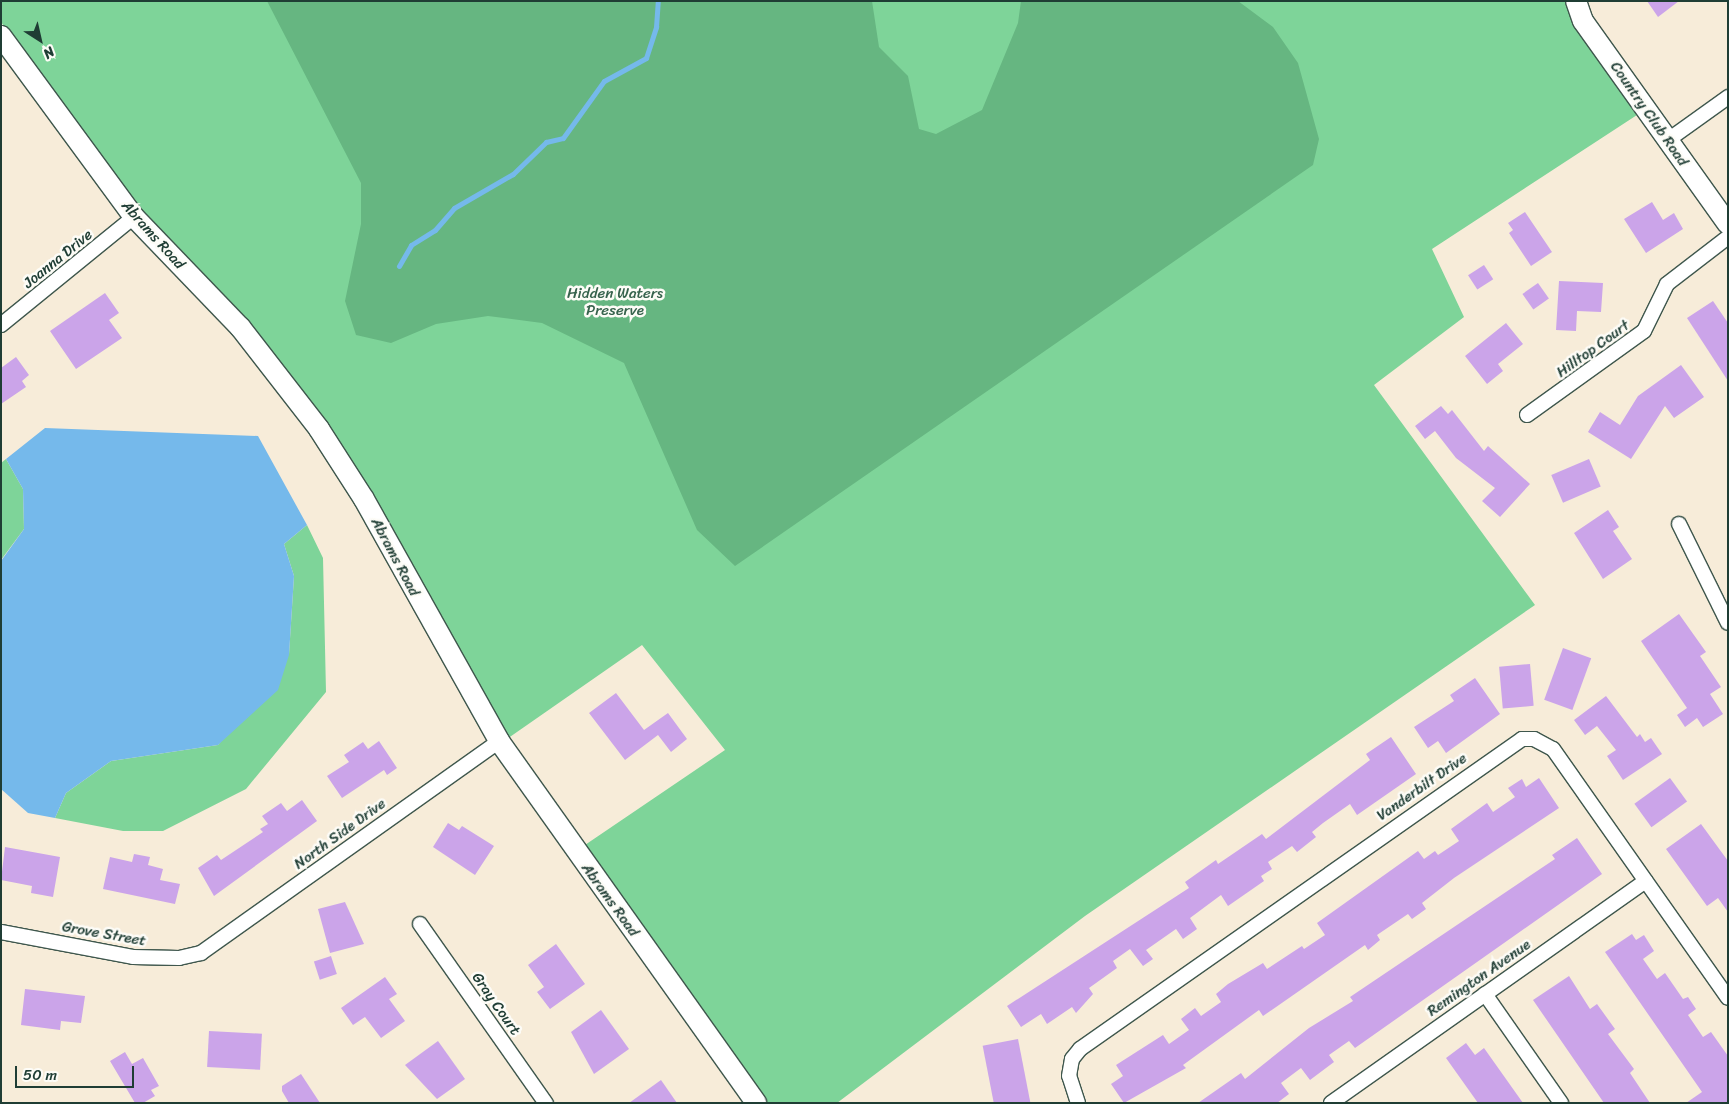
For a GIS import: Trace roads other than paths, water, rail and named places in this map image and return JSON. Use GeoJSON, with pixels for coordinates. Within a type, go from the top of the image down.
{"type":"FeatureCollection","features":[{"type":"Feature","properties":{"kind":"street","name":"Country Club Road"},"geometry":{"type":"LineString","coordinates":[[1576,1],[1584,21],[1728,224]]}},
{"type":"Feature","properties":{"kind":"street","name":"Abrams Road"},"geometry":{"type":"LineString","coordinates":[[1,36],[134,217],[240,327],[320,429],[364,498],[499,741],[756,1103]]}},
{"type":"Feature","properties":{"kind":"street"},"geometry":{"type":"LineString","coordinates":[[1668,140],[1728,97]]}},
{"type":"Feature","properties":{"kind":"street","name":"Joanna Drive"},"geometry":{"type":"LineString","coordinates":[[1,325],[134,217]]}},
{"type":"Feature","properties":{"kind":"street","name":"Hilltop Court"},"geometry":{"type":"LineString","coordinates":[[1528,415],[1644,331],[1667,284],[1728,237]]}},
{"type":"Feature","properties":{"kind":"street"},"geometry":{"type":"LineString","coordinates":[[1679,524],[1728,623]]}},
{"type":"Feature","properties":{"kind":"street","name":"Vanderbilt Drive"},"geometry":{"type":"LineString","coordinates":[[1078,1103],[1072,1090],[1070,1063],[1080,1049],[1522,739],[1534,739],[1553,749],[1728,998]]}},
{"type":"Feature","properties":{"kind":"street","name":"North Side Drive"},"geometry":{"type":"LineString","coordinates":[[201,953],[499,741]]}},
{"type":"Feature","properties":{"kind":"street","name":"Remington Avenue"},"geometry":{"type":"LineString","coordinates":[[1331,1103],[1646,881]]}},
{"type":"Feature","properties":{"kind":"street","name":"Gray Court"},"geometry":{"type":"LineString","coordinates":[[420,924],[546,1103]]}},
{"type":"Feature","properties":{"kind":"street","name":"Grove Street"},"geometry":{"type":"LineString","coordinates":[[1,932],[133,957],[179,958],[201,953]]}},
{"type":"Feature","properties":{"kind":"street"},"geometry":{"type":"LineString","coordinates":[[1485,994],[1561,1103]]}},
{"type":"Feature","properties":{"kind":"water"},"geometry":{"type":"Polygon","coordinates":[[[45,428],[258,436],[307,525],[284,544],[294,576],[289,655],[278,690],[218,745],[111,761],[66,793],[55,818],[28,813],[1,789],[1,561],[24,529],[23,489],[6,459],[45,428]]]}},
{"type":"Feature","properties":{"kind":"waterway"},"geometry":{"type":"LineString","coordinates":[[399,266],[411,245],[435,230],[454,208],[513,174],[546,142],[563,138],[604,81],[646,58],[656,27],[658,1]]}},
{"type":"Feature","properties":{"kind":"park label","name":"Hidden Waters Preserve"},"geometry":{"type":"Point","coordinates":[615,302]}}]}
